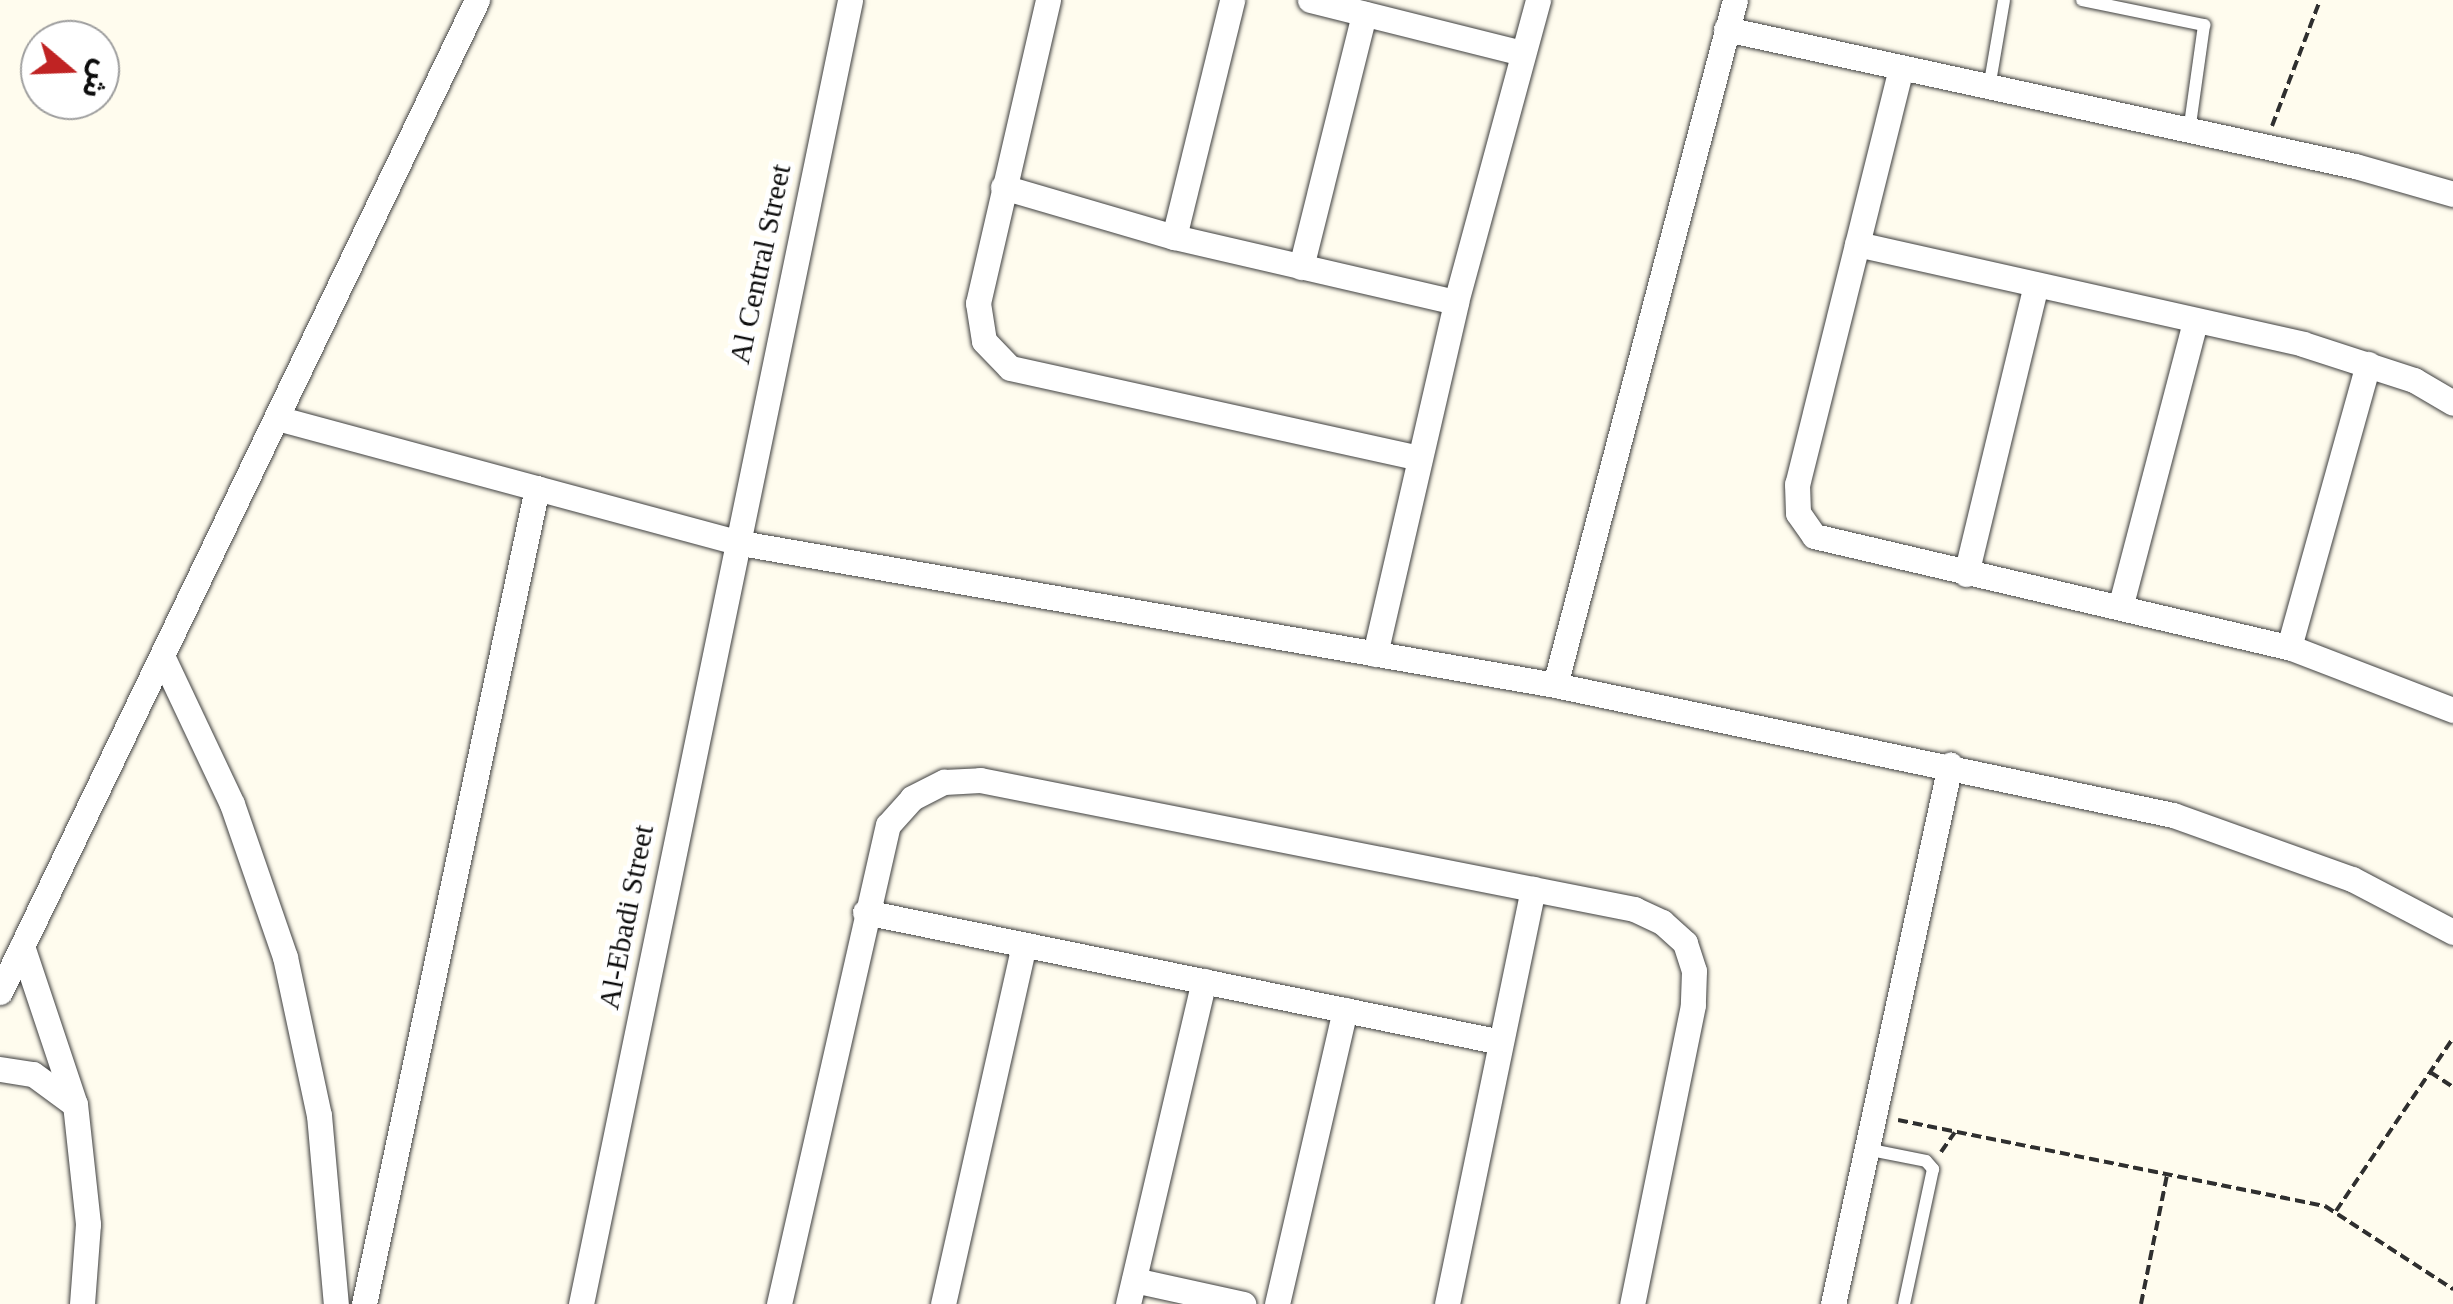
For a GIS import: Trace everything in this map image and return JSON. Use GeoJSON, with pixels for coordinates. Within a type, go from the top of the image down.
{"type":"FeatureCollection","features":[{"type":"Feature","properties":{"kind":"street"},"geometry":{"type":"LineString","coordinates":[[0,992],[477,0]]}},
{"type":"Feature","properties":{"kind":"street","name":"Al Central Street"},"geometry":{"type":"LineString","coordinates":[[735,542],[850,0]]}},
{"type":"Feature","properties":{"kind":"street"},"geometry":{"type":"LineString","coordinates":[[1048,0],[978,303],[984,341],[1010,368],[1419,458]]}},
{"type":"Feature","properties":{"kind":"street"},"geometry":{"type":"LineString","coordinates":[[1174,238],[1232,0]]}},
{"type":"Feature","properties":{"kind":"street"},"geometry":{"type":"LineString","coordinates":[[1310,0],[1524,53]]}},
{"type":"Feature","properties":{"kind":"street"},"geometry":{"type":"LineString","coordinates":[[1375,654],[1456,302],[1538,0]]}},
{"type":"Feature","properties":{"kind":"street"},"geometry":{"type":"LineString","coordinates":[[1556,685],[1735,0]]}},
{"type":"Feature","properties":{"kind":"street"},"geometry":{"type":"LineString","coordinates":[[1301,266],[1364,14]]}},
{"type":"Feature","properties":{"kind":"street"},"geometry":{"type":"LineString","coordinates":[[1726,29],[2264,147],[2453,194]]}},
{"type":"Feature","properties":{"kind":"street"},"geometry":{"type":"LineString","coordinates":[[1901,68],[1797,484],[1798,513],[1814,536],[1966,574],[2121,604],[2290,647],[2453,710]]}},
{"type":"Feature","properties":{"kind":"street"},"geometry":{"type":"LineString","coordinates":[[1003,187],[1174,238],[1456,302]]}},
{"type":"Feature","properties":{"kind":"street"},"geometry":{"type":"LineString","coordinates":[[1857,244],[2195,320],[2368,364],[2453,403]]}},
{"type":"Feature","properties":{"kind":"street"},"geometry":{"type":"LineString","coordinates":[[1966,574],[2036,285]]}},
{"type":"Feature","properties":{"kind":"street"},"geometry":{"type":"LineString","coordinates":[[2121,604],[2195,320]]}},
{"type":"Feature","properties":{"kind":"street"},"geometry":{"type":"LineString","coordinates":[[2290,647],[2368,364]]}},
{"type":"Feature","properties":{"kind":"street"},"geometry":{"type":"LineString","coordinates":[[277,418],[735,542],[1556,685],[2173,815],[2264,844],[2453,932]]}},
{"type":"Feature","properties":{"kind":"street"},"geometry":{"type":"LineString","coordinates":[[364,1304],[536,488]]}},
{"type":"Feature","properties":{"kind":"street","name":"Al-Ebadi Street"},"geometry":{"type":"LineString","coordinates":[[581,1304],[735,542]]}},
{"type":"Feature","properties":{"kind":"street"},"geometry":{"type":"LineString","coordinates":[[162,658],[232,804],[284,957],[320,1115],[336,1304]]}},
{"type":"Feature","properties":{"kind":"street"},"geometry":{"type":"LineString","coordinates":[[1832,1304],[1950,765]]}},
{"type":"Feature","properties":{"kind":"street"},"geometry":{"type":"LineString","coordinates":[[779,1304],[865,912],[888,825],[900,811],[944,782],[980,780],[1634,909],[1662,922],[1685,943],[1694,971],[1693,1005],[1632,1304]]}},
{"type":"Feature","properties":{"kind":"street"},"geometry":{"type":"LineString","coordinates":[[1447,1304],[1533,890]]}},
{"type":"Feature","properties":{"kind":"street"},"geometry":{"type":"LineString","coordinates":[[865,912],[1502,1042]]}},
{"type":"Feature","properties":{"kind":"street"},"geometry":{"type":"LineString","coordinates":[[944,1304],[1024,945]]}},
{"type":"Feature","properties":{"kind":"street"},"geometry":{"type":"LineString","coordinates":[[22,946],[75,1104],[88,1224],[82,1304]]}},
{"type":"Feature","properties":{"kind":"street"},"geometry":{"type":"LineString","coordinates":[[1204,981],[1131,1292],[1243,1304]]}},
{"type":"Feature","properties":{"kind":"street"},"geometry":{"type":"LineString","coordinates":[[1277,1304],[1345,1010]]}},
{"type":"Feature","properties":{"kind":"street"},"geometry":{"type":"LineString","coordinates":[[0,1069],[34,1074],[75,1104]]}},
{"type":"Feature","properties":{"kind":"lane"},"geometry":{"type":"LineString","coordinates":[[1989,88],[2004,0]]}},
{"type":"Feature","properties":{"kind":"lane"},"geometry":{"type":"LineString","coordinates":[[2082,0],[2204,25],[2189,132]]}},
{"type":"Feature","properties":{"kind":"lane"},"geometry":{"type":"LineString","coordinates":[[1866,1148],[1932,1164],[1904,1304]]}},
{"type":"Feature","properties":{"kind":"path"},"geometry":{"type":"LineString","coordinates":[[2264,147],[2320,0]]}},
{"type":"Feature","properties":{"kind":"path"},"geometry":{"type":"LineString","coordinates":[[2336,1211],[2453,1038]]}},
{"type":"Feature","properties":{"kind":"path"},"geometry":{"type":"LineString","coordinates":[[2430,1072],[2453,1087]]}},
{"type":"Feature","properties":{"kind":"path"},"geometry":{"type":"LineString","coordinates":[[1874,1115],[2336,1211],[2453,1289]]}},
{"type":"Feature","properties":{"kind":"path"},"geometry":{"type":"LineString","coordinates":[[1932,1164],[1955,1132]]}},
{"type":"Feature","properties":{"kind":"path"},"geometry":{"type":"LineString","coordinates":[[2141,1304],[2167,1174]]}}]}
